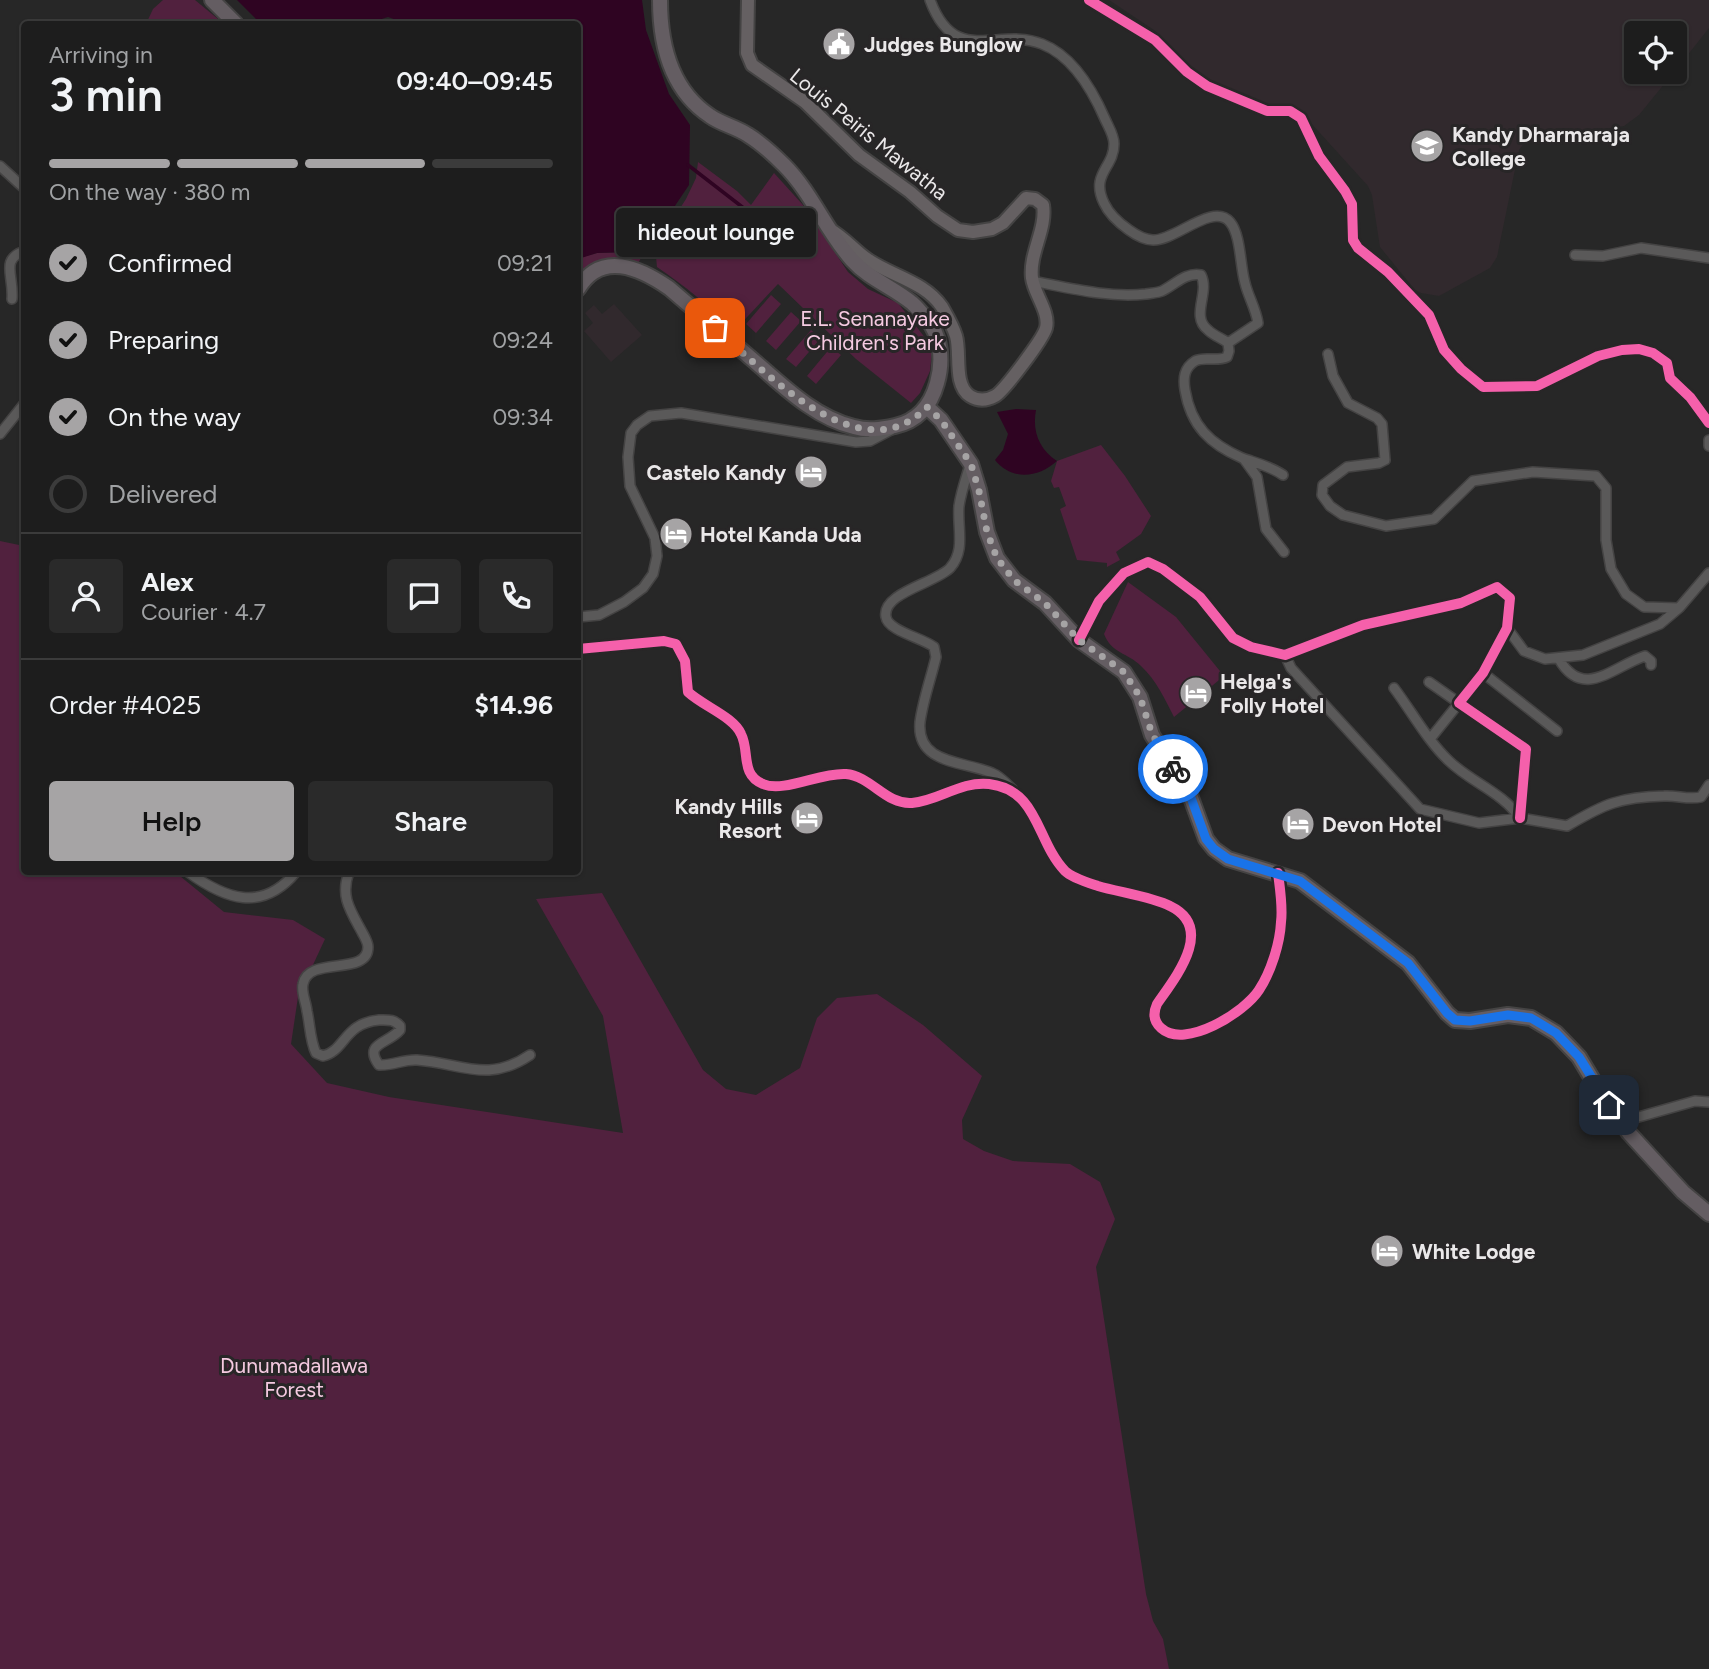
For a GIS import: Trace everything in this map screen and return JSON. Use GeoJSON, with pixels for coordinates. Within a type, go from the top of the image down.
{"type":"FeatureCollection","features":[{"type":"Feature","properties":{"kind":"main road"},"geometry":{"type":"LineString","coordinates":[[212,0],[233,21]]}},
{"type":"Feature","properties":{"kind":"main road"},"geometry":{"type":"LineString","coordinates":[[581,285],[601,268],[615,265],[637,269],[649,275],[669,288],[791,393],[832,419],[852,427],[874,430],[911,421],[927,407],[933,396],[940,369],[939,343],[931,324],[912,303],[855,264],[783,163],[747,134],[710,117],[693,102],[678,83],[665,52],[660,0]]}},
{"type":"Feature","properties":{"kind":"main road","name":"Louis Peiris Mawatha"},"geometry":{"type":"LineString","coordinates":[[748,0],[747,52],[752,65],[805,102],[859,155],[948,224],[958,230],[973,232],[992,229],[1003,223],[1027,198],[1035,199],[1043,205],[1044,215],[1031,266],[1032,281],[1046,316],[1046,328],[1005,387],[993,397],[977,400],[967,394],[961,385],[956,335],[931,294],[868,259],[844,237],[829,229]]}},
{"type":"Feature","properties":{"kind":"main road"},"geometry":{"type":"LineString","coordinates":[[927,407],[941,420],[971,464],[987,532],[997,558],[1014,580],[1045,603],[1079,640],[1124,672],[1140,697],[1152,734],[1190,795],[1206,839],[1214,849],[1228,859],[1300,881],[1408,963],[1455,1020],[1470,1021],[1508,1015],[1531,1018],[1556,1033],[1579,1057],[1620,1122],[1667,1176],[1709,1214]]}},
{"type":"Feature","properties":{"kind":"street"},"geometry":{"type":"LineString","coordinates":[[930,0],[935,15],[943,26],[954,34],[975,42],[1022,40],[1040,43],[1056,52],[1076,71],[1094,94],[1114,143],[1099,182],[1104,204],[1125,228],[1148,240],[1157,241],[1204,218],[1217,215],[1229,220],[1235,230],[1244,282],[1258,323],[1228,343]]}},
{"type":"Feature","properties":{"kind":"street"},"geometry":{"type":"LineString","coordinates":[[1089,0],[1155,40],[1187,72],[1207,86],[1267,111],[1290,111],[1301,118],[1319,156],[1352,204],[1353,240],[1358,248],[1388,272],[1429,315],[1444,350],[1483,387],[1537,386],[1598,356],[1622,349],[1639,349],[1653,353],[1667,363],[1670,378],[1690,397],[1709,423]]}},
{"type":"Feature","properties":{"kind":"street"},"geometry":{"type":"LineString","coordinates":[[0,166],[21,185]]}},
{"type":"Feature","properties":{"kind":"street"},"geometry":{"type":"LineString","coordinates":[[1575,255],[1603,256],[1641,248],[1709,258]]}},
{"type":"Feature","properties":{"kind":"street"},"geometry":{"type":"LineString","coordinates":[[12,299],[13,293],[4,268],[5,260],[10,254],[21,252]]}},
{"type":"Feature","properties":{"kind":"street"},"geometry":{"type":"LineString","coordinates":[[1032,281],[1080,291],[1123,295],[1161,291],[1185,277],[1201,275],[1205,283],[1200,310],[1201,322],[1208,331],[1228,343]]}},
{"type":"Feature","properties":{"kind":"street"},"geometry":{"type":"LineString","coordinates":[[1228,343],[1227,357],[1220,360],[1199,359],[1191,363],[1184,378],[1185,393],[1202,432],[1212,442],[1283,475]]}},
{"type":"Feature","properties":{"kind":"street"},"geometry":{"type":"LineString","coordinates":[[1328,354],[1333,376],[1348,403],[1377,418],[1382,424],[1385,454],[1385,460],[1347,467],[1323,485],[1322,495],[1330,506],[1343,515],[1386,526],[1434,519],[1474,481],[1533,472],[1596,476],[1606,488],[1606,540],[1611,569],[1626,594],[1644,607],[1679,608]]}},
{"type":"Feature","properties":{"kind":"street"},"geometry":{"type":"LineString","coordinates":[[0,434],[21,408]]}},
{"type":"Feature","properties":{"kind":"street"},"geometry":{"type":"LineString","coordinates":[[581,617],[599,615],[624,602],[643,587],[653,574],[657,556],[655,538],[630,486],[628,457],[631,433],[650,416],[681,413],[856,442],[870,441],[898,425]]}},
{"type":"Feature","properties":{"kind":"street"},"geometry":{"type":"LineString","coordinates":[[1709,440],[1709,446]]}},
{"type":"Feature","properties":{"kind":"street"},"geometry":{"type":"LineString","coordinates":[[1243,458],[1257,477],[1266,529],[1284,552]]}},
{"type":"Feature","properties":{"kind":"street"},"geometry":{"type":"LineString","coordinates":[[971,464],[959,509],[960,548],[952,566],[939,577],[894,598],[887,606],[886,617],[891,625],[928,641],[934,647],[936,657],[920,723],[922,739],[930,752],[944,761],[996,774],[1030,809],[1048,846],[1066,873],[1112,890],[1170,905],[1187,920],[1191,943],[1188,955],[1154,1012],[1156,1022],[1171,1034],[1191,1032],[1218,1024],[1248,1004],[1260,989],[1281,925],[1278,873]]}},
{"type":"Feature","properties":{"kind":"street"},"geometry":{"type":"LineString","coordinates":[[1079,640],[1107,591],[1124,573],[1148,562],[1163,569],[1200,597],[1233,638],[1251,647],[1285,655],[1363,625],[1461,603],[1497,587],[1510,598],[1507,628],[1483,673],[1430,739]]}},
{"type":"Feature","properties":{"kind":"street"},"geometry":{"type":"LineString","coordinates":[[1507,628],[1524,651],[1545,659],[1583,655],[1660,624],[1679,608],[1709,573]]}},
{"type":"Feature","properties":{"kind":"street"},"geometry":{"type":"LineString","coordinates":[[581,649],[664,641],[676,644],[685,661],[688,692],[702,704],[731,720],[742,734],[748,771],[762,784],[779,786],[831,774],[849,774],[867,781],[889,797],[911,803],[930,799],[967,784],[990,784],[1017,794]]}},
{"type":"Feature","properties":{"kind":"street"},"geometry":{"type":"LineString","coordinates":[[1285,655],[1292,668],[1420,809],[1479,824],[1520,818],[1567,826],[1602,805],[1626,799],[1667,795],[1689,800],[1701,797],[1709,785]]}},
{"type":"Feature","properties":{"kind":"street"},"geometry":{"type":"LineString","coordinates":[[1559,659],[1565,669],[1579,680],[1600,678],[1645,656],[1651,661],[1651,665]]}},
{"type":"Feature","properties":{"kind":"street"},"geometry":{"type":"LineString","coordinates":[[1483,673],[1557,731]]}},
{"type":"Feature","properties":{"kind":"street"},"geometry":{"type":"LineString","coordinates":[[1429,682],[1525,750],[1520,818]]}},
{"type":"Feature","properties":{"kind":"street"},"geometry":{"type":"LineString","coordinates":[[1394,688],[1450,763],[1510,804],[1520,818]]}},
{"type":"Feature","properties":{"kind":"street"},"geometry":{"type":"LineString","coordinates":[[193,875],[237,898],[254,898],[275,890],[292,875]]}},
{"type":"Feature","properties":{"kind":"street"},"geometry":{"type":"LineString","coordinates":[[348,875],[344,894],[347,906],[368,947],[365,956],[358,962],[312,971],[305,978],[302,990],[316,1053],[323,1056],[330,1054],[354,1027],[365,1022],[388,1020],[396,1021],[400,1030],[376,1046],[373,1057],[379,1065],[419,1060],[470,1070],[495,1070],[509,1068],[530,1055]]}},
{"type":"Feature","properties":{"kind":"street"},"geometry":{"type":"LineString","coordinates":[[1620,1122],[1695,1101],[1709,1102]]}},
{"type":"Feature","properties":{"kind":"shaded area"},"geometry":{"type":"Polygon","coordinates":[[[237,0],[642,0],[646,30],[669,94],[690,125],[689,185],[648,246],[645,241],[642,246],[630,252],[597,253],[581,258],[581,21],[399,21],[388,17],[375,21],[258,21],[237,0]]]}},
{"type":"Feature","properties":{"kind":"shaded area","name":"Kandy Dharmaraja College"},"geometry":{"type":"Polygon","coordinates":[[[1109,0],[1709,0],[1709,28],[1687,56],[1687,21],[1624,21],[1624,84],[1664,84],[1639,115],[1624,126],[1525,142],[1519,150],[1497,257],[1490,268],[1439,296],[1415,290],[1380,247],[1372,195],[1368,186],[1310,122],[1202,78],[1154,30],[1109,0]]]}},
{"type":"Feature","properties":{"kind":"shaded area"},"geometry":{"type":"Polygon","coordinates":[[[614,304],[642,335],[611,362],[584,331],[593,323],[585,313],[594,305],[602,314],[614,304]]]}},
{"type":"Feature","properties":{"kind":"shaded area"},"geometry":{"type":"Polygon","coordinates":[[[1036,410],[1038,439],[1057,461],[1034,474],[1017,474],[1002,467],[995,460],[1003,450],[1008,434],[997,412],[1036,410]]]}},
{"type":"Feature","properties":{"kind":"green space"},"geometry":{"type":"Polygon","coordinates":[[[163,0],[195,0],[220,21],[147,21],[153,9],[163,0]]]}},
{"type":"Feature","properties":{"kind":"green space","name":"E.L. Senanayake Children's Park"},"geometry":{"type":"Polygon","coordinates":[[[698,162],[751,205],[774,173],[803,205],[848,272],[868,289],[898,303],[926,339],[932,352],[930,371],[920,393],[911,403],[856,359],[778,284],[734,331],[697,297],[657,267],[655,247],[686,199],[696,178],[698,162]]]}},
{"type":"Feature","properties":{"kind":"green space"},"geometry":{"type":"Polygon","coordinates":[[[645,241],[648,246],[637,265],[605,262],[591,266],[581,273],[581,257],[597,253],[630,252],[645,241]]]}},
{"type":"Feature","properties":{"kind":"green space"},"geometry":{"type":"Polygon","coordinates":[[[771,295],[781,304],[756,333],[746,324],[771,295]]]}},
{"type":"Feature","properties":{"kind":"green space"},"geometry":{"type":"Polygon","coordinates":[[[791,312],[801,321],[776,350],[766,341],[791,312]]]}},
{"type":"Feature","properties":{"kind":"green space"},"geometry":{"type":"Polygon","coordinates":[[[811,330],[821,338],[796,367],[786,359],[811,330]]]}},
{"type":"Feature","properties":{"kind":"green space"},"geometry":{"type":"Polygon","coordinates":[[[831,347],[841,355],[816,384],[807,376],[831,347]]]}},
{"type":"Feature","properties":{"kind":"green space"},"geometry":{"type":"Polygon","coordinates":[[[1101,445],[1151,516],[1141,534],[1116,552],[1120,560],[1107,567],[1107,563],[1077,560],[1060,509],[1066,506],[1059,487],[1054,488],[1051,481],[1057,461],[1101,445]]]}},
{"type":"Feature","properties":{"kind":"green space","name":"Dunumadallawa Forest"},"geometry":{"type":"Polygon","coordinates":[[[0,541],[21,545],[21,875],[179,875],[224,912],[293,920],[325,939],[298,997],[291,1044],[327,1083],[389,1097],[623,1133],[603,1016],[536,899],[602,893],[703,1070],[726,1089],[756,1095],[800,1068],[817,1018],[837,998],[877,994],[923,1025],[982,1076],[962,1120],[963,1139],[984,1151],[1013,1161],[1070,1164],[1100,1182],[1115,1219],[1096,1267],[1146,1594],[1153,1621],[1163,1639],[1169,1669],[0,1669],[0,541]]]}},
{"type":"Feature","properties":{"kind":"green space"},"geometry":{"type":"Polygon","coordinates":[[[1128,582],[1176,617],[1224,676],[1174,717],[1146,671],[1111,645],[1104,634],[1128,582]]]}},
{"type":"Feature","properties":{"kind":"waterway"},"geometry":{"type":"LineString","coordinates":[[688,165],[763,223],[765,227],[760,247]]}},
{"type":"Feature","properties":{"kind":"cycle path"},"geometry":{"type":"LineString","coordinates":[[1089,0],[1155,40],[1187,72],[1207,86],[1267,111],[1290,111],[1301,118],[1319,156],[1352,204],[1353,240],[1358,248],[1388,272],[1429,315],[1444,350],[1483,387],[1537,386],[1598,356],[1639,349],[1653,353],[1667,363],[1670,378],[1690,397],[1709,423]]}},
{"type":"Feature","properties":{"kind":"cycle path"},"geometry":{"type":"LineString","coordinates":[[1079,640],[1099,601],[1124,573],[1148,562],[1163,569],[1200,597],[1233,638],[1251,647],[1285,655],[1363,625],[1461,603],[1497,587],[1510,598],[1507,628],[1483,673],[1459,703],[1526,749],[1520,818]]}},
{"type":"Feature","properties":{"kind":"cycle path"},"geometry":{"type":"LineString","coordinates":[[581,649],[664,641],[676,644],[685,661],[688,692],[737,728],[744,741],[748,769],[751,775],[763,784],[781,786],[846,774],[855,776],[894,800],[903,802],[931,799],[978,784],[1005,788],[1018,796],[1035,818],[1055,859],[1068,874],[1098,886],[1163,903],[1183,915],[1190,927],[1191,940],[1187,954],[1157,1004],[1154,1014],[1158,1025],[1172,1034],[1184,1034],[1214,1026],[1241,1008],[1259,990],[1271,966],[1280,930],[1282,916],[1278,873]]}},
{"type":"Feature","properties":{"kind":"way so far"},"geometry":{"type":"LineString","coordinates":[[715,328],[791,393],[832,419],[852,427],[874,430],[911,421],[927,407],[941,420],[971,464],[987,532],[997,558],[1014,580],[1045,603],[1079,640],[1124,672],[1140,697],[1152,734],[1173,769]]}},
{"type":"Feature","properties":{"kind":"place","name":"Judges Bunglow"},"geometry":{"type":"Point","coordinates":[839,44]}},
{"type":"Feature","properties":{"kind":"place","name":"Kandy Dharmaraja College"},"geometry":{"type":"Point","coordinates":[1427,146]}},
{"type":"Feature","properties":{"kind":"place","name":"hideout lounge"},"geometry":{"type":"Point","coordinates":[715,328]}},
{"type":"Feature","properties":{"kind":"place","name":"Castelo Kandy"},"geometry":{"type":"Point","coordinates":[811,472]}},
{"type":"Feature","properties":{"kind":"place","name":"Hotel Kanda Uda"},"geometry":{"type":"Point","coordinates":[676,534]}},
{"type":"Feature","properties":{"kind":"place","name":"Helga's Folly Hotel"},"geometry":{"type":"Point","coordinates":[1196,693]}},
{"type":"Feature","properties":{"kind":"place","name":"Kandy Hills Resort"},"geometry":{"type":"Point","coordinates":[807,818]}},
{"type":"Feature","properties":{"kind":"place","name":"Devon Hotel"},"geometry":{"type":"Point","coordinates":[1298,824]}},
{"type":"Feature","properties":{"kind":"place","name":"White Lodge"},"geometry":{"type":"Point","coordinates":[1387,1251]}},
{"type":"Feature","properties":{"kind":"route"},"geometry":{"type":"LineString","coordinates":[[1173,769],[1190,795],[1206,839],[1214,849],[1228,859],[1300,881],[1408,963],[1455,1020],[1470,1021],[1508,1015],[1531,1018],[1556,1033],[1579,1057],[1609,1105]]}}]}
